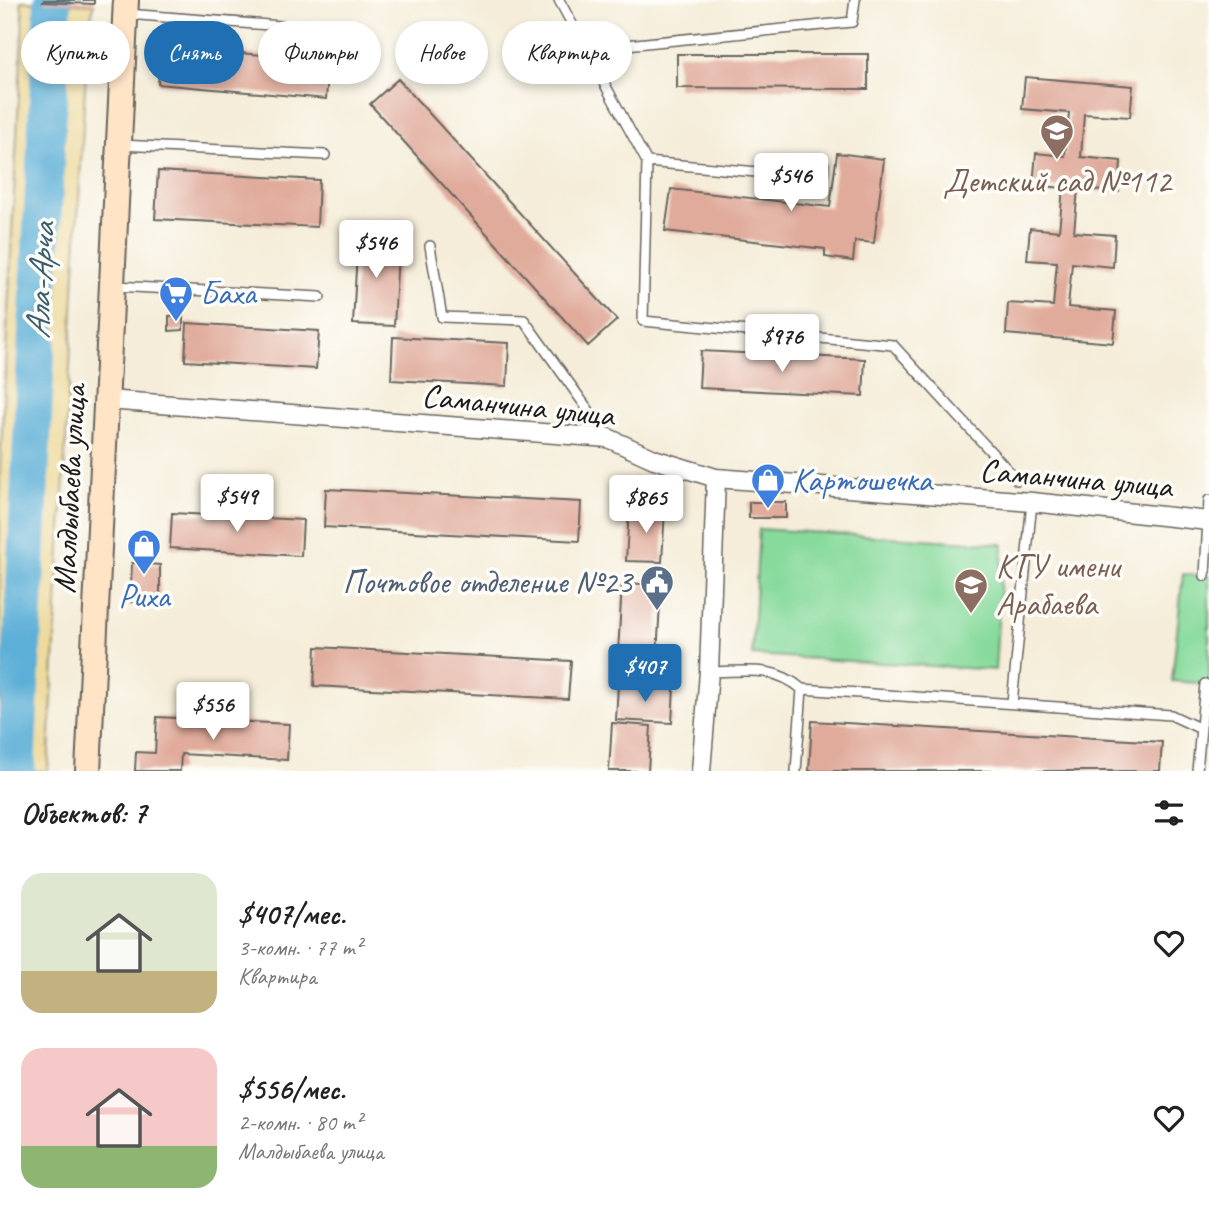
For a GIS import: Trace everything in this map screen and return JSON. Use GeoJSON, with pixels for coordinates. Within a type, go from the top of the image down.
{"type":"FeatureCollection","features":[{"type":"Feature","properties":{"kind":"street","name":"Малдыбаева улица"},"geometry":{"type":"LineString","coordinates":[[88,771],[125,7]]}},
{"type":"Feature","properties":{"kind":"street","name":"Саманчина улица"},"geometry":{"type":"LineString","coordinates":[[107,400],[608,438],[654,460],[716,478],[1032,502],[1208,521]]}},
{"type":"Feature","properties":{"kind":"street"},"geometry":{"type":"LineString","coordinates":[[701,771],[709,672],[716,478]]}},
{"type":"Feature","properties":{"kind":"lane"},"geometry":{"type":"LineString","coordinates":[[559,0],[571,21]]}},
{"type":"Feature","properties":{"kind":"lane"},"geometry":{"type":"LineString","coordinates":[[632,44],[852,22],[855,0]]}},
{"type":"Feature","properties":{"kind":"lane"},"geometry":{"type":"LineString","coordinates":[[125,7],[258,22]]}},
{"type":"Feature","properties":{"kind":"lane"},"geometry":{"type":"LineString","coordinates":[[606,84],[647,162],[643,321],[893,345],[1017,480]]}},
{"type":"Feature","properties":{"kind":"lane"},"geometry":{"type":"LineString","coordinates":[[119,145],[325,155]]}},
{"type":"Feature","properties":{"kind":"lane"},"geometry":{"type":"LineString","coordinates":[[647,162],[823,178],[824,165]]}},
{"type":"Feature","properties":{"kind":"lane"},"geometry":{"type":"LineString","coordinates":[[430,246],[442,317],[524,320],[608,438]]}},
{"type":"Feature","properties":{"kind":"lane"},"geometry":{"type":"LineString","coordinates":[[113,286],[320,297]]}},
{"type":"Feature","properties":{"kind":"lane"},"geometry":{"type":"LineString","coordinates":[[1205,576],[1209,542],[1209,500]]}},
{"type":"Feature","properties":{"kind":"lane"},"geometry":{"type":"LineString","coordinates":[[1012,703],[1032,502]]}},
{"type":"Feature","properties":{"kind":"lane"},"geometry":{"type":"LineString","coordinates":[[709,672],[770,671],[787,677],[802,689],[1171,715],[1201,729]]}},
{"type":"Feature","properties":{"kind":"lane"},"geometry":{"type":"LineString","coordinates":[[1197,771],[1205,684]]}},
{"type":"Feature","properties":{"kind":"lane"},"geometry":{"type":"LineString","coordinates":[[796,771],[802,689]]}},
{"type":"Feature","properties":{"kind":"green space"},"geometry":{"type":"Polygon","coordinates":[[[759,529],[1003,544],[995,670],[752,655],[759,529]]]}},
{"type":"Feature","properties":{"kind":"green space"},"geometry":{"type":"Polygon","coordinates":[[[1183,574],[1209,577],[1209,684],[1172,681],[1183,574]]]}},
{"type":"Feature","properties":{"kind":"sand"},"geometry":{"type":"Polygon","coordinates":[[[21,1],[94,4],[90,21],[23,21],[21,1]]]}},
{"type":"Feature","properties":{"kind":"sand"},"geometry":{"type":"Polygon","coordinates":[[[21,57],[21,84],[85,84],[48,771],[0,771],[0,468],[21,57]]]}},
{"type":"Feature","properties":{"kind":"building"},"geometry":{"type":"Polygon","coordinates":[[[94,0],[94,4],[43,2],[94,0]]]}},
{"type":"Feature","properties":{"kind":"building"},"geometry":{"type":"Polygon","coordinates":[[[244,53],[258,55],[258,84],[327,84],[326,99],[158,84],[244,84],[244,53]]]}},
{"type":"Feature","properties":{"kind":"building"},"geometry":{"type":"Polygon","coordinates":[[[677,54],[868,54],[868,89],[677,88],[677,54]]]}},
{"type":"Feature","properties":{"kind":"building"},"geometry":{"type":"Polygon","coordinates":[[[1025,77],[1133,86],[1130,117],[1084,114],[1081,157],[1121,161],[1119,192],[1078,189],[1074,232],[1115,235],[1113,267],[1072,263],[1068,307],[1116,311],[1113,343],[1006,334],[1008,303],[1053,306],[1057,262],[1027,260],[1030,228],[1059,231],[1063,188],[1033,185],[1036,153],[1065,156],[1069,113],[1022,109],[1025,77]]]}},
{"type":"Feature","properties":{"kind":"building"},"geometry":{"type":"Polygon","coordinates":[[[395,82],[395,84],[403,84],[617,320],[588,346],[370,104],[395,82]]]}},
{"type":"Feature","properties":{"kind":"building"},"geometry":{"type":"Polygon","coordinates":[[[837,153],[884,159],[874,243],[855,241],[853,261],[825,257],[825,249],[665,231],[671,189],[830,207],[837,153]]]}},
{"type":"Feature","properties":{"kind":"building"},"geometry":{"type":"Polygon","coordinates":[[[158,171],[319,180],[317,227],[155,219],[158,171]]]}},
{"type":"Feature","properties":{"kind":"building"},"geometry":{"type":"Polygon","coordinates":[[[358,233],[399,235],[394,326],[353,324],[358,233]]]}},
{"type":"Feature","properties":{"kind":"building","name":"Баха"},"geometry":{"type":"Polygon","coordinates":[[[183,315],[183,330],[169,331],[169,316],[183,315]]]}},
{"type":"Feature","properties":{"kind":"building"},"geometry":{"type":"Polygon","coordinates":[[[187,323],[319,331],[316,369],[185,361],[187,323]]]}},
{"type":"Feature","properties":{"kind":"building"},"geometry":{"type":"Polygon","coordinates":[[[393,337],[509,343],[507,386],[391,380],[393,337]]]}},
{"type":"Feature","properties":{"kind":"building"},"geometry":{"type":"Polygon","coordinates":[[[701,351],[865,359],[863,396],[699,388],[701,351]]]}},
{"type":"Feature","properties":{"kind":"building"},"geometry":{"type":"Polygon","coordinates":[[[326,489],[581,502],[579,541],[324,527],[326,489]]]}},
{"type":"Feature","properties":{"kind":"building","name":"Картошечка"},"geometry":{"type":"Polygon","coordinates":[[[749,502],[786,502],[786,518],[749,518],[749,502]]]}},
{"type":"Feature","properties":{"kind":"building"},"geometry":{"type":"Polygon","coordinates":[[[629,508],[665,509],[662,562],[626,561],[629,508]]]}},
{"type":"Feature","properties":{"kind":"building"},"geometry":{"type":"Polygon","coordinates":[[[172,513],[303,520],[301,556],[170,548],[172,513]]]}},
{"type":"Feature","properties":{"kind":"building"},"geometry":{"type":"Polygon","coordinates":[[[132,563],[160,565],[160,603],[130,602],[132,563]]]}},
{"type":"Feature","properties":{"kind":"building"},"geometry":{"type":"Polygon","coordinates":[[[622,583],[661,585],[656,674],[617,671],[622,583]]]}},
{"type":"Feature","properties":{"kind":"building"},"geometry":{"type":"Polygon","coordinates":[[[316,647],[571,661],[568,699],[314,686],[316,647]]]}},
{"type":"Feature","properties":{"kind":"building"},"geometry":{"type":"Polygon","coordinates":[[[618,684],[674,687],[672,723],[616,720],[618,684]]]}},
{"type":"Feature","properties":{"kind":"building"},"geometry":{"type":"Polygon","coordinates":[[[157,717],[289,724],[287,760],[181,754],[180,771],[135,771],[136,752],[155,753],[157,717]]]}},
{"type":"Feature","properties":{"kind":"building"},"geometry":{"type":"Polygon","coordinates":[[[812,721],[1162,742],[1160,771],[809,771],[812,721]]]}},
{"type":"Feature","properties":{"kind":"building"},"geometry":{"type":"Polygon","coordinates":[[[612,723],[651,726],[648,771],[609,771],[612,723]]]}},
{"type":"Feature","properties":{"kind":"waterway","name":"Ала-Арча"},"geometry":{"type":"LineString","coordinates":[[16,771],[53,0]]}},
{"type":"Feature","properties":{"kind":"place","name":"Детский сад №112"},"geometry":{"type":"Point","coordinates":[1057,161]}},
{"type":"Feature","properties":{"kind":"place","name":"Баха"},"geometry":{"type":"Point","coordinates":[176,323]}},
{"type":"Feature","properties":{"kind":"place","name":"Картошечка"},"geometry":{"type":"Point","coordinates":[768,510]}},
{"type":"Feature","properties":{"kind":"place","name":"Риха"},"geometry":{"type":"Point","coordinates":[144,576]}},
{"type":"Feature","properties":{"kind":"place","name":"Почтовое отделение №23"},"geometry":{"type":"Point","coordinates":[657,612]}},
{"type":"Feature","properties":{"kind":"place","name":"КГУ имени Арабаева"},"geometry":{"type":"Point","coordinates":[971,615]}}]}
